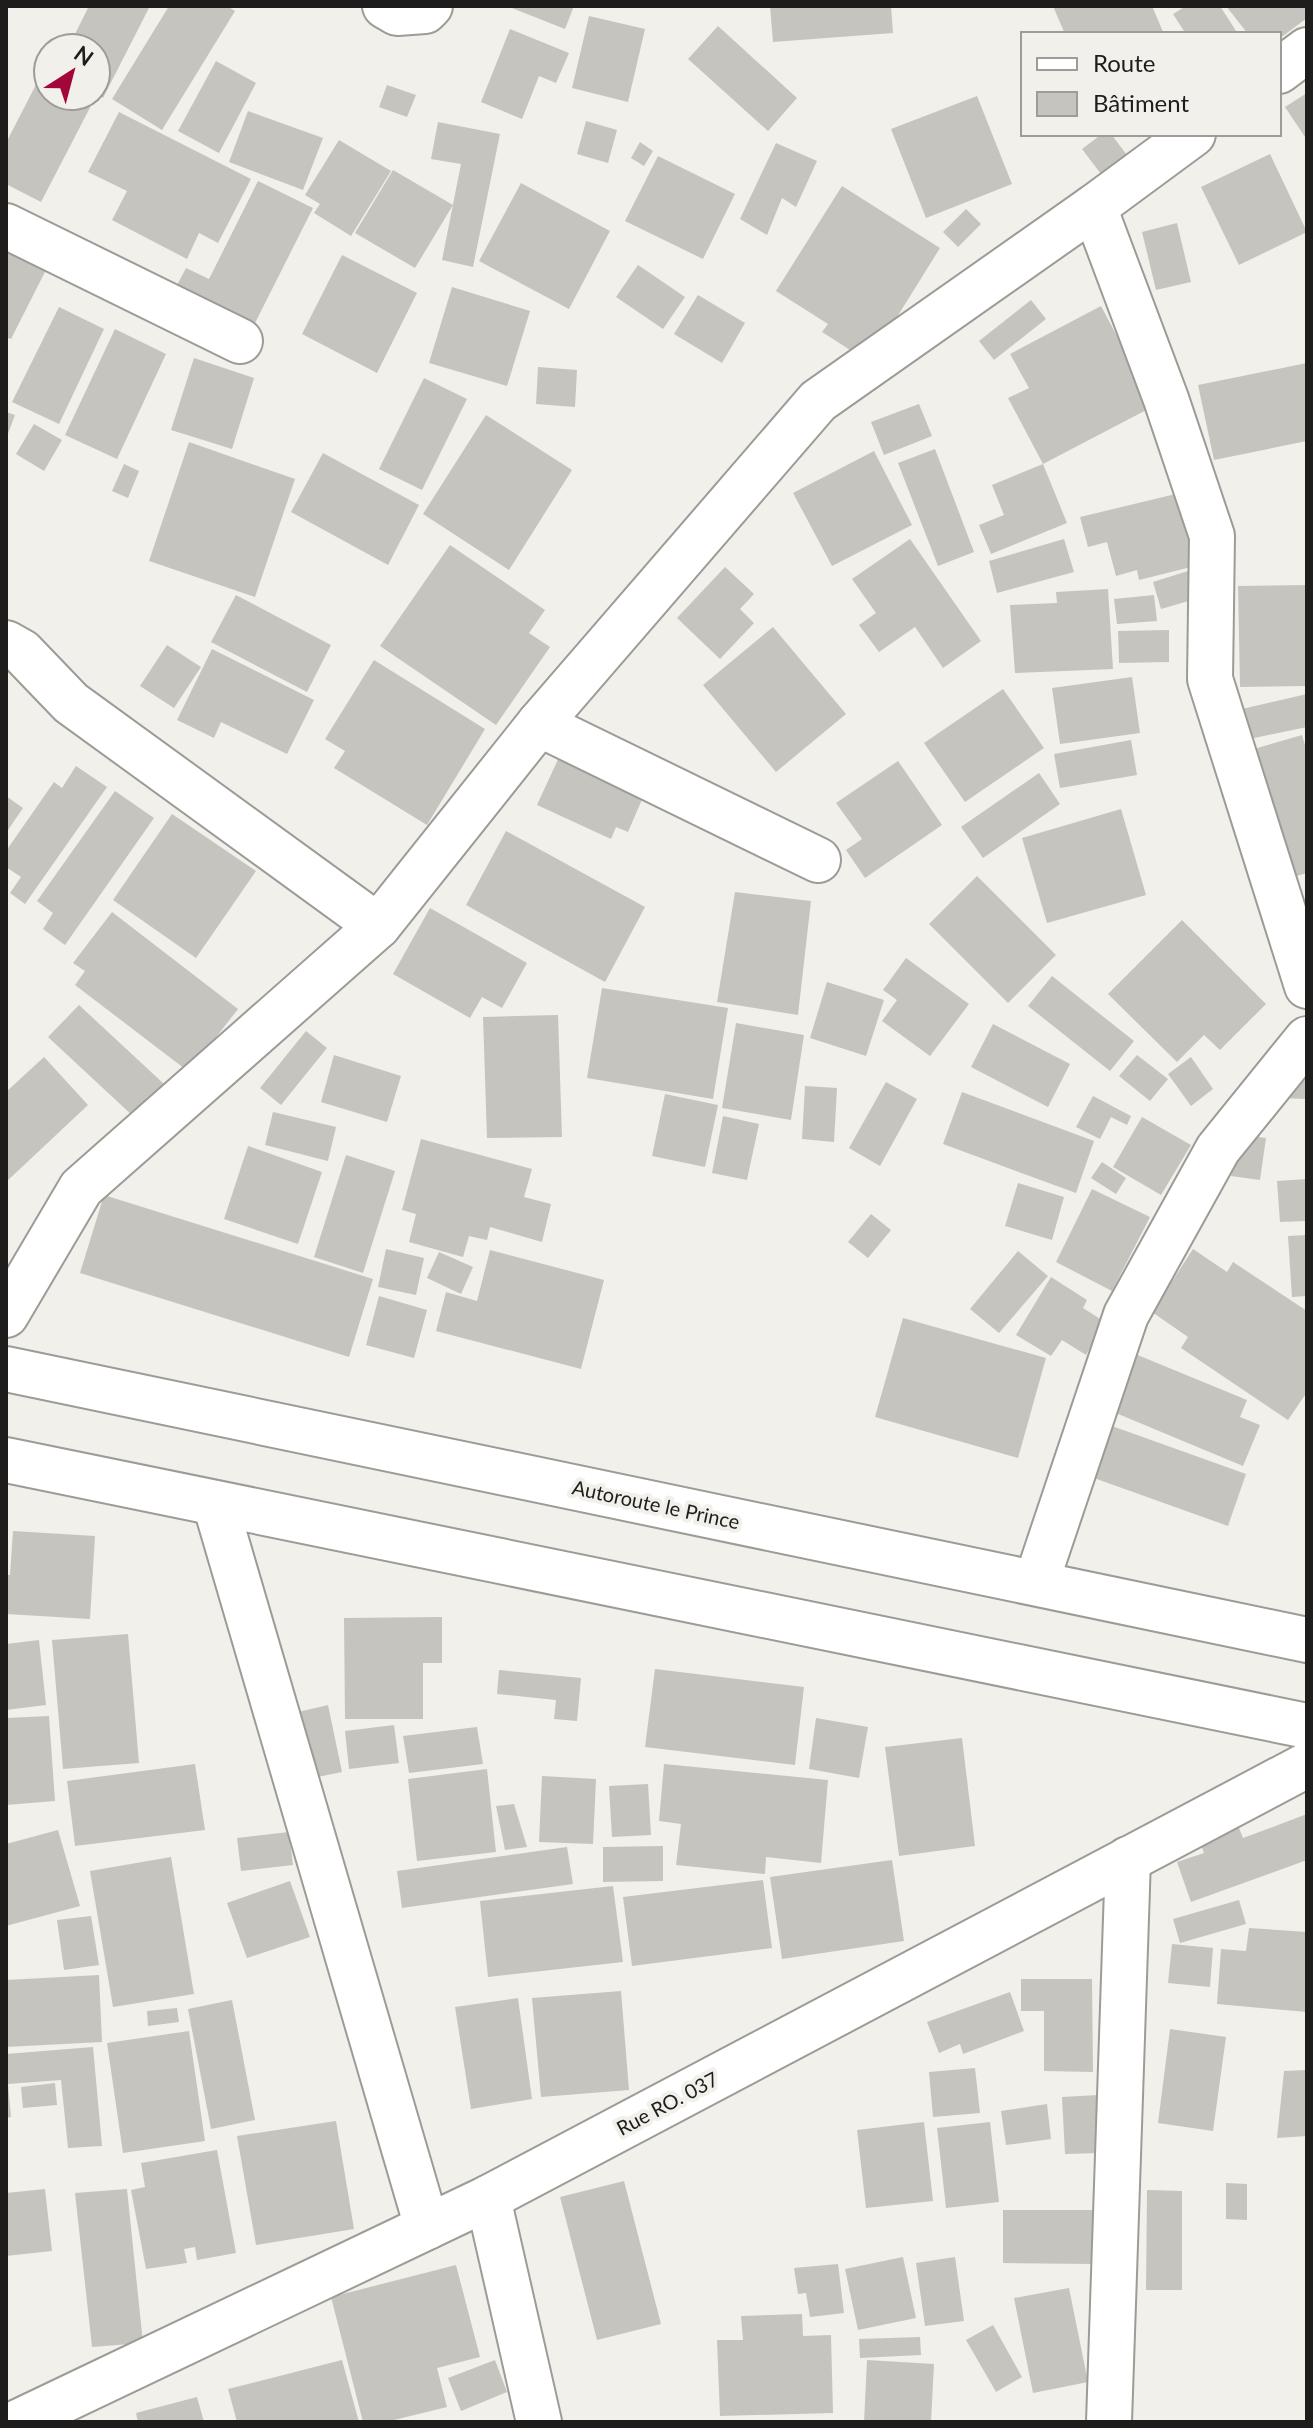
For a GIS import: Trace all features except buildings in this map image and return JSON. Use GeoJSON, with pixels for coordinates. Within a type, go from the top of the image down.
{"type":"FeatureCollection","features":[{"type":"Feature","properties":{"kind":"street"},"geometry":{"type":"LineString","coordinates":[[385,6],[397,13],[425,11],[430,6]]}},
{"type":"Feature","properties":{"kind":"street"},"geometry":{"type":"LineString","coordinates":[[1281,70],[1307,50]]}},
{"type":"Feature","properties":{"kind":"street"},"geometry":{"type":"LineString","coordinates":[[6,1315],[81,1188],[378,926],[539,724],[818,401],[1190,136]]}},
{"type":"Feature","properties":{"kind":"street"},"geometry":{"type":"LineString","coordinates":[[1094,207],[1166,399],[1212,536],[1210,679],[1307,986]]}},
{"type":"Feature","properties":{"kind":"street"},"geometry":{"type":"LineString","coordinates":[[6,226],[240,341]]}},
{"type":"Feature","properties":{"kind":"street"},"geometry":{"type":"LineString","coordinates":[[6,643],[22,652],[71,703],[378,926]]}},
{"type":"Feature","properties":{"kind":"street"},"geometry":{"type":"LineString","coordinates":[[539,724],[818,860]]}},
{"type":"Feature","properties":{"kind":"street"},"geometry":{"type":"LineString","coordinates":[[1036,1583],[1126,1315],[1218,1149],[1307,1039]]}},
{"type":"Feature","properties":{"kind":"street","name":"Autoroute le Prince"},"geometry":{"type":"LineString","coordinates":[[6,1369],[1307,1640]]}},
{"type":"Feature","properties":{"kind":"street"},"geometry":{"type":"LineString","coordinates":[[6,1460],[1307,1726]]}},
{"type":"Feature","properties":{"kind":"street"},"geometry":{"type":"LineString","coordinates":[[215,1503],[427,2227]]}},
{"type":"Feature","properties":{"kind":"street","name":"Rue RO. 037"},"geometry":{"type":"LineString","coordinates":[[18,2422],[488,2198],[1307,1765]]}},
{"type":"Feature","properties":{"kind":"street"},"geometry":{"type":"LineString","coordinates":[[1109,2422],[1128,1859]]}},
{"type":"Feature","properties":{"kind":"street"},"geometry":{"type":"LineString","coordinates":[[488,2198],[539,2422]]}}]}
